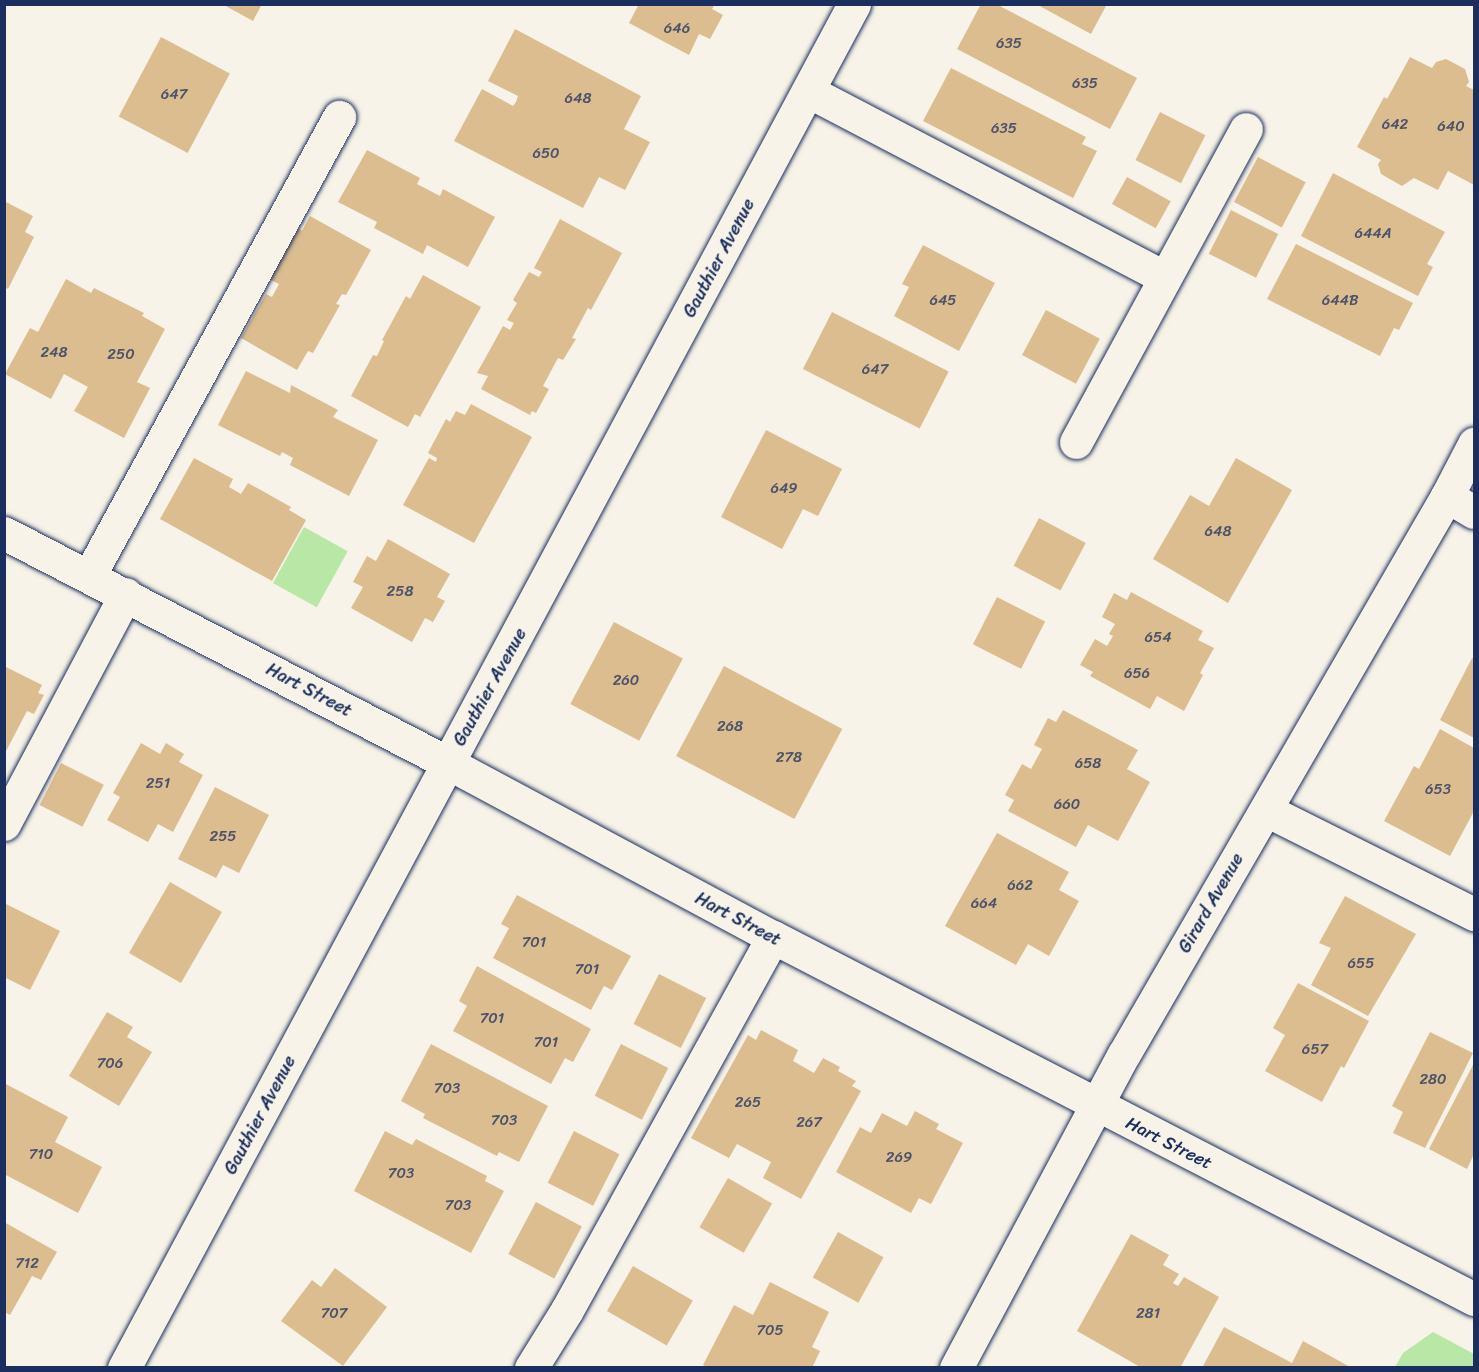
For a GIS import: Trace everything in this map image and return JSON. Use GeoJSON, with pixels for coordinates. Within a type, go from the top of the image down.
{"type":"FeatureCollection","features":[{"type":"Feature","properties":{"kind":"street","name":"Gauthier Avenue"},"geometry":{"type":"LineString","coordinates":[[124,1368],[854,4]]}},
{"type":"Feature","properties":{"kind":"street"},"geometry":{"type":"LineString","coordinates":[[808,91],[1164,277]]}},
{"type":"Feature","properties":{"kind":"street"},"geometry":{"type":"LineString","coordinates":[[89,576],[339,117]]}},
{"type":"Feature","properties":{"kind":"street"},"geometry":{"type":"LineString","coordinates":[[1076,442],[1246,129]]}},
{"type":"Feature","properties":{"kind":"street","name":"Girard Avenue"},"geometry":{"type":"LineString","coordinates":[[956,1368],[1096,1106],[1266,810],[1461,504],[1474,444]]}},
{"type":"Feature","properties":{"kind":"street","name":"Hart Street"},"geometry":{"type":"LineString","coordinates":[[4,532],[448,763],[773,938],[1474,1299]]}},
{"type":"Feature","properties":{"kind":"street"},"geometry":{"type":"LineString","coordinates":[[4,824],[126,594]]}},
{"type":"Feature","properties":{"kind":"street"},"geometry":{"type":"LineString","coordinates":[[1266,810],[1474,914]]}},
{"type":"Feature","properties":{"kind":"street"},"geometry":{"type":"LineString","coordinates":[[531,1368],[567,1310],[773,938]]}},
{"type":"Feature","properties":{"kind":"green space"},"geometry":{"type":"Polygon","coordinates":[[[304,527],[348,551],[317,607],[273,583],[304,527]]]}},
{"type":"Feature","properties":{"kind":"green space"},"geometry":{"type":"Polygon","coordinates":[[[1433,1332],[1474,1354],[1474,1367],[1395,1367],[1403,1353],[1433,1332]]]}},
{"type":"Feature","properties":{"kind":"building"},"geometry":{"type":"Polygon","coordinates":[[[222,4],[262,4],[253,21],[222,4]]]}},
{"type":"Feature","properties":{"kind":"building"},"geometry":{"type":"Polygon","coordinates":[[[639,4],[715,4],[712,9],[723,15],[710,39],[699,34],[689,55],[629,23],[639,4]]]}},
{"type":"Feature","properties":{"kind":"building"},"geometry":{"type":"Polygon","coordinates":[[[981,4],[996,4],[1137,78],[1110,129],[957,49],[981,4]]]}},
{"type":"Feature","properties":{"kind":"building"},"geometry":{"type":"Polygon","coordinates":[[[1036,4],[1107,4],[1091,34],[1036,4]]]}},
{"type":"Feature","properties":{"kind":"building"},"geometry":{"type":"Polygon","coordinates":[[[515,29],[641,96],[624,129],[650,142],[625,190],[599,177],[583,208],[454,141],[482,89],[513,106],[516,102],[518,96],[488,81],[515,29]]]}},
{"type":"Feature","properties":{"kind":"building"},"geometry":{"type":"Polygon","coordinates":[[[161,37],[230,74],[188,153],[119,116],[161,37]]]}},
{"type":"Feature","properties":{"kind":"building"},"geometry":{"type":"Polygon","coordinates":[[[1410,57],[1432,68],[1436,62],[1446,59],[1465,69],[1469,82],[1466,86],[1474,90],[1474,185],[1448,171],[1438,190],[1414,178],[1402,186],[1381,174],[1378,164],[1381,160],[1357,147],[1384,97],[1387,99],[1410,57]]]}},
{"type":"Feature","properties":{"kind":"building"},"geometry":{"type":"Polygon","coordinates":[[[951,68],[1086,137],[1082,144],[1097,151],[1073,198],[923,121],[951,68]]]}},
{"type":"Feature","properties":{"kind":"building"},"geometry":{"type":"Polygon","coordinates":[[[1160,112],[1205,135],[1181,183],[1135,160],[1160,112]]]}},
{"type":"Feature","properties":{"kind":"building"},"geometry":{"type":"Polygon","coordinates":[[[367,150],[420,178],[417,184],[440,196],[443,189],[495,217],[468,267],[427,245],[423,254],[374,228],[377,222],[338,202],[367,150]]]}},
{"type":"Feature","properties":{"kind":"building"},"geometry":{"type":"Polygon","coordinates":[[[1258,157],[1306,182],[1282,227],[1234,202],[1258,157]]]}},
{"type":"Feature","properties":{"kind":"building"},"geometry":{"type":"Polygon","coordinates":[[[1333,173],[1445,232],[1427,264],[1433,267],[1418,296],[1301,236],[1333,173]]]}},
{"type":"Feature","properties":{"kind":"building"},"geometry":{"type":"Polygon","coordinates":[[[1127,177],[1171,201],[1156,228],[1112,204],[1127,177]]]}},
{"type":"Feature","properties":{"kind":"building"},"geometry":{"type":"Polygon","coordinates":[[[4,201],[33,216],[25,232],[34,237],[8,289],[4,287],[4,201]]]}},
{"type":"Feature","properties":{"kind":"building"},"geometry":{"type":"Polygon","coordinates":[[[1231,210],[1278,234],[1256,278],[1209,254],[1231,210]]]}},
{"type":"Feature","properties":{"kind":"building"},"geometry":{"type":"Polygon","coordinates":[[[310,216],[371,250],[346,295],[342,294],[336,304],[340,305],[313,353],[308,351],[297,370],[241,338],[266,294],[272,297],[279,284],[269,279],[298,228],[302,231],[310,216]]]}},
{"type":"Feature","properties":{"kind":"building"},"geometry":{"type":"Polygon","coordinates":[[[560,219],[622,253],[591,310],[588,308],[572,338],[576,339],[563,360],[558,358],[543,386],[549,389],[536,413],[532,411],[530,415],[481,389],[488,376],[477,373],[503,326],[510,330],[514,323],[507,320],[517,303],[513,300],[529,272],[539,277],[542,272],[534,268],[560,219]]]}},
{"type":"Feature","properties":{"kind":"building"},"geometry":{"type":"Polygon","coordinates":[[[1296,244],[1413,303],[1399,330],[1394,328],[1380,356],[1267,299],[1296,244]]]}},
{"type":"Feature","properties":{"kind":"building"},"geometry":{"type":"Polygon","coordinates":[[[923,245],[995,283],[959,351],[894,316],[909,287],[902,284],[923,245]]]}},
{"type":"Feature","properties":{"kind":"building"},"geometry":{"type":"Polygon","coordinates":[[[423,275],[481,307],[420,417],[415,414],[408,427],[351,396],[373,355],[377,356],[384,341],[382,340],[406,296],[410,299],[423,275]]]}},
{"type":"Feature","properties":{"kind":"building"},"geometry":{"type":"Polygon","coordinates":[[[66,279],[91,293],[94,288],[144,313],[142,316],[165,329],[137,382],[150,388],[124,438],[74,411],[88,387],[64,374],[51,399],[5,374],[30,328],[38,332],[66,279]]]}},
{"type":"Feature","properties":{"kind":"building"},"geometry":{"type":"Polygon","coordinates":[[[1046,310],[1100,339],[1076,384],[1022,355],[1046,310]]]}},
{"type":"Feature","properties":{"kind":"building"},"geometry":{"type":"Polygon","coordinates":[[[832,312],[949,371],[920,428],[803,369],[832,312]]]}},
{"type":"Feature","properties":{"kind":"building"},"geometry":{"type":"Polygon","coordinates":[[[246,371],[290,393],[291,385],[338,410],[333,417],[378,440],[349,496],[290,465],[293,458],[282,452],[280,456],[218,425],[246,371]]]}},
{"type":"Feature","properties":{"kind":"building"},"geometry":{"type":"Polygon","coordinates":[[[471,404],[532,437],[474,543],[403,505],[429,458],[436,462],[437,458],[428,453],[446,419],[450,422],[456,411],[465,415],[471,404]]]}},
{"type":"Feature","properties":{"kind":"building"},"geometry":{"type":"Polygon","coordinates":[[[766,430],[842,469],[818,516],[803,509],[782,549],[721,517],[766,430]]]}},
{"type":"Feature","properties":{"kind":"building"},"geometry":{"type":"Polygon","coordinates":[[[194,458],[233,479],[229,487],[241,494],[248,483],[291,507],[289,510],[306,520],[272,581],[160,519],[194,458]]]}},
{"type":"Feature","properties":{"kind":"building"},"geometry":{"type":"Polygon","coordinates":[[[1236,458],[1292,490],[1228,603],[1153,559],[1190,495],[1209,506],[1236,458]]]}},
{"type":"Feature","properties":{"kind":"building"},"geometry":{"type":"Polygon","coordinates":[[[1039,518],[1086,543],[1060,591],[1014,566],[1039,518]]]}},
{"type":"Feature","properties":{"kind":"building"},"geometry":{"type":"Polygon","coordinates":[[[388,539],[450,574],[437,597],[445,601],[433,622],[425,618],[412,642],[351,608],[363,587],[353,582],[367,556],[376,561],[388,539]]]}},
{"type":"Feature","properties":{"kind":"building"},"geometry":{"type":"Polygon","coordinates":[[[1131,592],[1203,631],[1198,640],[1214,648],[1200,673],[1203,675],[1184,711],[1157,696],[1150,709],[1090,676],[1093,672],[1080,665],[1095,639],[1107,646],[1113,636],[1109,634],[1115,624],[1102,617],[1114,593],[1127,600],[1131,592]]]}},
{"type":"Feature","properties":{"kind":"building"},"geometry":{"type":"Polygon","coordinates":[[[997,597],[1045,622],[1021,669],[973,644],[997,597]]]}},
{"type":"Feature","properties":{"kind":"building"},"geometry":{"type":"Polygon","coordinates":[[[614,622],[683,659],[639,741],[570,704],[614,622]]]}},
{"type":"Feature","properties":{"kind":"building"},"geometry":{"type":"Polygon","coordinates":[[[1472,658],[1474,659],[1474,738],[1440,720],[1472,658]]]}},
{"type":"Feature","properties":{"kind":"building"},"geometry":{"type":"Polygon","coordinates":[[[4,666],[42,685],[38,693],[44,695],[34,714],[27,711],[4,755],[4,666]]]}},
{"type":"Feature","properties":{"kind":"building"},"geometry":{"type":"Polygon","coordinates":[[[724,666],[842,729],[794,819],[676,756],[724,666]]]}},
{"type":"Feature","properties":{"kind":"building"},"geometry":{"type":"Polygon","coordinates":[[[1063,710],[1138,750],[1127,769],[1150,782],[1118,841],[1088,825],[1076,847],[1008,811],[1014,800],[1005,795],[1022,764],[1031,769],[1042,749],[1034,745],[1048,718],[1056,722],[1063,710]]]}},
{"type":"Feature","properties":{"kind":"building"},"geometry":{"type":"Polygon","coordinates":[[[1440,729],[1474,748],[1474,811],[1450,856],[1384,821],[1414,766],[1419,769],[1440,729]]]}},
{"type":"Feature","properties":{"kind":"building"},"geometry":{"type":"Polygon","coordinates":[[[141,743],[160,754],[166,743],[184,754],[179,762],[203,775],[173,832],[158,824],[148,842],[107,820],[120,797],[113,793],[141,743]]]}},
{"type":"Feature","properties":{"kind":"building"},"geometry":{"type":"Polygon","coordinates":[[[61,763],[104,785],[82,827],[40,805],[61,763]]]}},
{"type":"Feature","properties":{"kind":"building"},"geometry":{"type":"Polygon","coordinates":[[[215,787],[269,815],[239,873],[223,865],[216,878],[178,859],[215,787]]]}},
{"type":"Feature","properties":{"kind":"building"},"geometry":{"type":"Polygon","coordinates":[[[997,833],[1069,872],[1059,890],[1079,901],[1049,956],[1028,944],[1016,965],[945,926],[997,833]]]}},
{"type":"Feature","properties":{"kind":"building"},"geometry":{"type":"Polygon","coordinates":[[[170,882],[222,912],[181,983],[129,953],[170,882]]]}},
{"type":"Feature","properties":{"kind":"building"},"geometry":{"type":"Polygon","coordinates":[[[517,895],[631,956],[612,990],[604,986],[591,1010],[493,958],[509,928],[501,924],[517,895]]]}},
{"type":"Feature","properties":{"kind":"building"},"geometry":{"type":"Polygon","coordinates":[[[1345,896],[1416,934],[1368,1016],[1311,985],[1331,948],[1319,943],[1345,896]]]}},
{"type":"Feature","properties":{"kind":"building"},"geometry":{"type":"Polygon","coordinates":[[[4,903],[60,931],[30,990],[4,977],[4,903]]]}},
{"type":"Feature","properties":{"kind":"building"},"geometry":{"type":"Polygon","coordinates":[[[477,966],[591,1029],[573,1062],[565,1058],[551,1084],[453,1031],[467,1006],[459,1001],[477,966]]]}},
{"type":"Feature","properties":{"kind":"building"},"geometry":{"type":"Polygon","coordinates":[[[659,974],[706,998],[681,1048],[634,1024],[659,974]]]}},
{"type":"Feature","properties":{"kind":"building"},"geometry":{"type":"Polygon","coordinates":[[[1298,983],[1369,1021],[1344,1068],[1341,1066],[1322,1102],[1265,1071],[1285,1035],[1273,1028],[1298,983]]]}},
{"type":"Feature","properties":{"kind":"building"},"geometry":{"type":"Polygon","coordinates":[[[107,1012],[133,1027],[127,1037],[152,1052],[119,1106],[69,1076],[107,1012]]]}},
{"type":"Feature","properties":{"kind":"building"},"geometry":{"type":"Polygon","coordinates":[[[761,1030],[798,1050],[793,1061],[814,1073],[823,1058],[840,1067],[838,1071],[856,1081],[852,1086],[861,1091],[801,1199],[763,1178],[771,1162],[737,1144],[729,1158],[691,1138],[748,1035],[756,1040],[761,1030]]]}},
{"type":"Feature","properties":{"kind":"building"},"geometry":{"type":"Polygon","coordinates":[[[1430,1032],[1473,1053],[1425,1148],[1393,1133],[1403,1112],[1392,1106],[1430,1032]]]}},
{"type":"Feature","properties":{"kind":"building"},"geometry":{"type":"Polygon","coordinates":[[[431,1044],[548,1106],[519,1162],[499,1152],[497,1156],[423,1118],[425,1114],[401,1101],[431,1044]]]}},
{"type":"Feature","properties":{"kind":"building"},"geometry":{"type":"Polygon","coordinates":[[[621,1044],[668,1068],[642,1120],[595,1096],[621,1044]]]}},
{"type":"Feature","properties":{"kind":"building"},"geometry":{"type":"Polygon","coordinates":[[[1474,1063],[1474,1154],[1467,1169],[1429,1149],[1474,1063]]]}},
{"type":"Feature","properties":{"kind":"building"},"geometry":{"type":"Polygon","coordinates":[[[4,1083],[68,1117],[55,1142],[102,1167],[78,1213],[4,1174],[4,1083]]]}},
{"type":"Feature","properties":{"kind":"building"},"geometry":{"type":"Polygon","coordinates":[[[915,1111],[939,1124],[936,1129],[963,1143],[931,1204],[919,1198],[911,1213],[836,1172],[860,1127],[871,1133],[882,1113],[907,1126],[915,1111]]]}},
{"type":"Feature","properties":{"kind":"building"},"geometry":{"type":"Polygon","coordinates":[[[385,1131],[412,1145],[416,1139],[487,1176],[485,1181],[504,1191],[471,1253],[354,1191],[385,1131]]]}},
{"type":"Feature","properties":{"kind":"building"},"geometry":{"type":"Polygon","coordinates":[[[574,1131],[619,1154],[593,1206],[548,1183],[574,1131]]]}},
{"type":"Feature","properties":{"kind":"building"},"geometry":{"type":"Polygon","coordinates":[[[728,1178],[772,1204],[744,1253],[700,1227],[728,1178]]]}},
{"type":"Feature","properties":{"kind":"building"},"geometry":{"type":"Polygon","coordinates":[[[536,1202],[582,1226],[554,1279],[508,1254],[536,1202]]]}},
{"type":"Feature","properties":{"kind":"building"},"geometry":{"type":"Polygon","coordinates":[[[4,1222],[57,1252],[41,1280],[32,1276],[10,1315],[4,1312],[4,1222]]]}},
{"type":"Feature","properties":{"kind":"building"},"geometry":{"type":"Polygon","coordinates":[[[838,1232],[883,1257],[858,1303],[813,1277],[838,1232]]]}},
{"type":"Feature","properties":{"kind":"building"},"geometry":{"type":"Polygon","coordinates":[[[1131,1234],[1169,1255],[1163,1265],[1179,1274],[1173,1283],[1178,1286],[1184,1277],[1219,1297],[1180,1368],[1142,1368],[1077,1331],[1131,1234]]]}},
{"type":"Feature","properties":{"kind":"building"},"geometry":{"type":"Polygon","coordinates":[[[633,1266],[693,1300],[667,1346],[607,1311],[633,1266]]]}},
{"type":"Feature","properties":{"kind":"building"},"geometry":{"type":"Polygon","coordinates":[[[335,1268],[387,1307],[343,1366],[281,1321],[312,1280],[321,1287],[335,1268]]]}},
{"type":"Feature","properties":{"kind":"building"},"geometry":{"type":"Polygon","coordinates":[[[770,1282],[829,1312],[812,1347],[820,1351],[812,1368],[709,1368],[703,1365],[734,1305],[753,1315],[770,1282]]]}},
{"type":"Feature","properties":{"kind":"building"},"geometry":{"type":"Polygon","coordinates":[[[1224,1327],[1292,1363],[1303,1341],[1352,1368],[1202,1368],[1224,1327]]]}}]}
